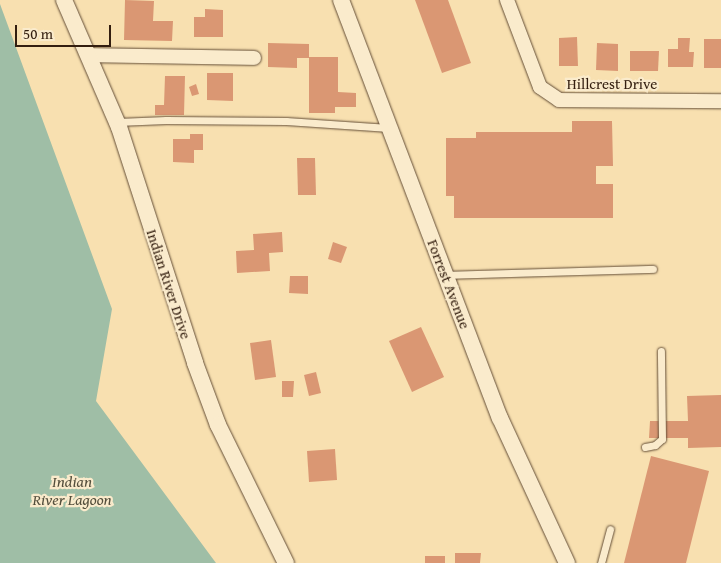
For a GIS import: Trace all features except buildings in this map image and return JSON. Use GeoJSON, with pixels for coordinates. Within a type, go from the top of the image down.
{"type":"FeatureCollection","features":[{"type":"Feature","properties":{"kind":"street","name":"Indian River Drive"},"geometry":{"type":"LineString","coordinates":[[64,0],[117,122],[195,363],[218,425],[286,563]]}},
{"type":"Feature","properties":{"kind":"street","name":"Forrest Avenue"},"geometry":{"type":"LineString","coordinates":[[340,0],[500,418],[567,563]]}},
{"type":"Feature","properties":{"kind":"street","name":"Hillcrest Drive"},"geometry":{"type":"LineString","coordinates":[[506,0],[540,87],[559,100],[721,101]]}},
{"type":"Feature","properties":{"kind":"street"},"geometry":{"type":"LineString","coordinates":[[89,55],[254,58]]}},
{"type":"Feature","properties":{"kind":"lane"},"geometry":{"type":"LineString","coordinates":[[117,122],[166,120],[286,122],[389,128]]}},
{"type":"Feature","properties":{"kind":"lane"},"geometry":{"type":"LineString","coordinates":[[446,275],[653,269]]}},
{"type":"Feature","properties":{"kind":"lane"},"geometry":{"type":"LineString","coordinates":[[645,447],[655,445],[662,439],[661,351]]}},
{"type":"Feature","properties":{"kind":"lane"},"geometry":{"type":"LineString","coordinates":[[601,563],[610,529]]}},
{"type":"Feature","properties":{"kind":"water","name":"Indian River Lagoon"},"geometry":{"type":"Polygon","coordinates":[[[0,4],[112,309],[96,401],[216,563],[0,563],[0,4]]]}}]}
